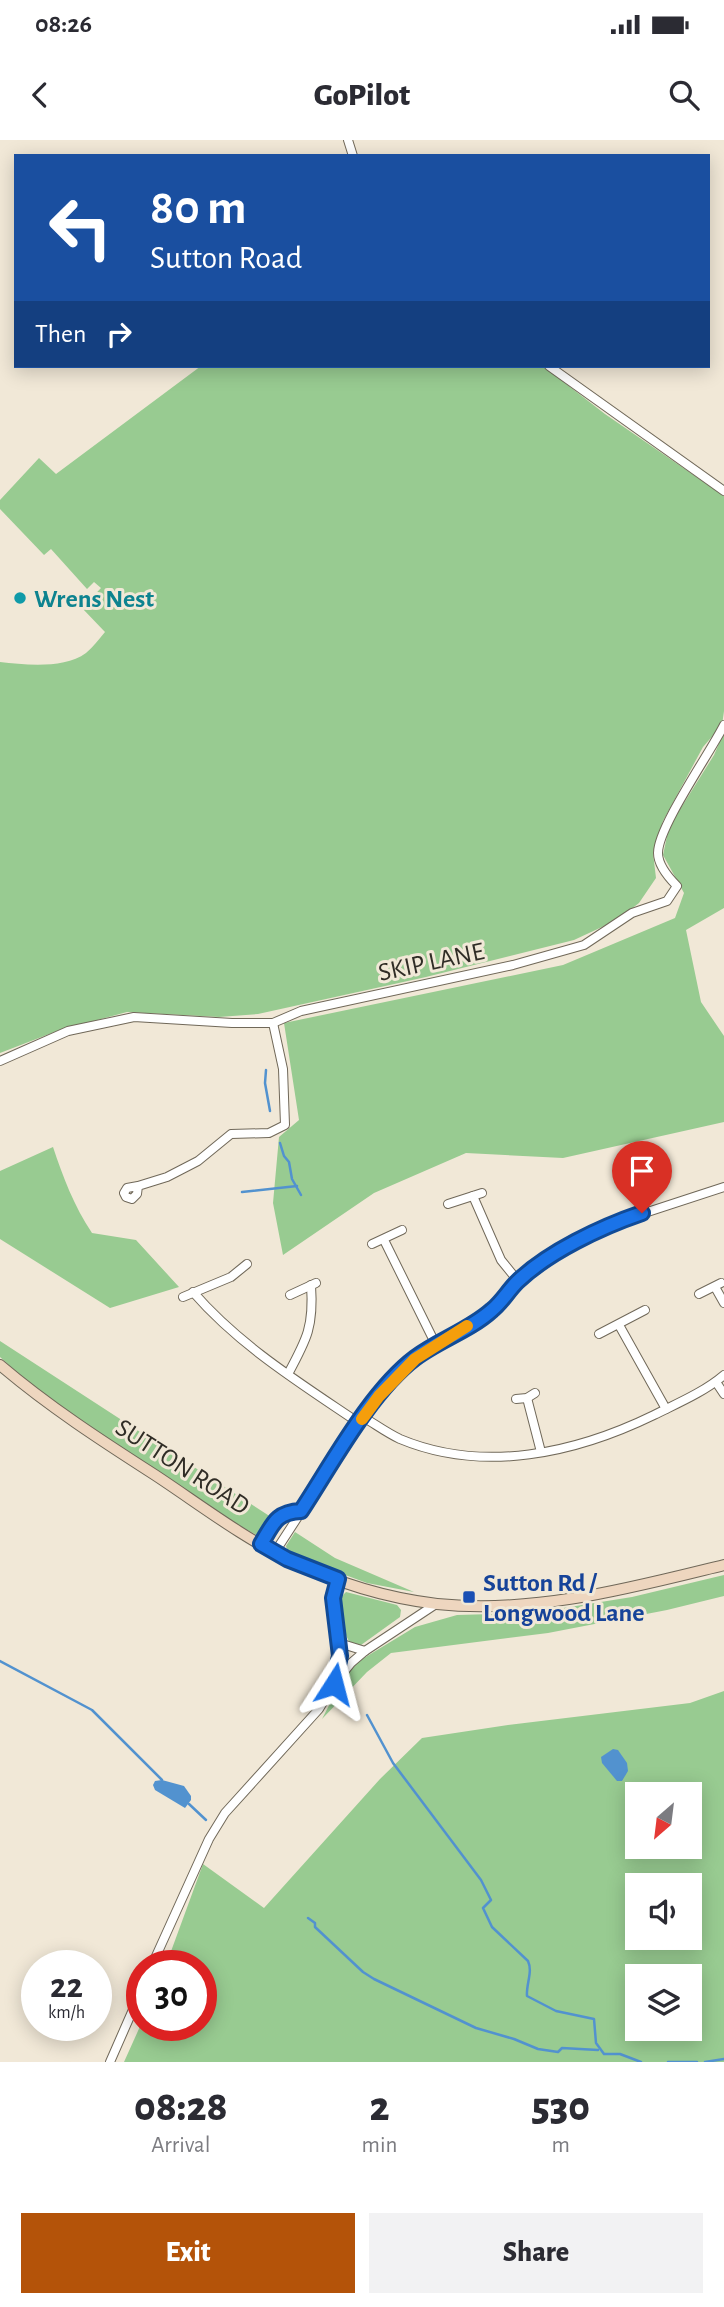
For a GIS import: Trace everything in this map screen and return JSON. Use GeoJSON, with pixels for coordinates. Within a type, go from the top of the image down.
{"type":"FeatureCollection","features":[{"type":"Feature","properties":{"kind":"main road","name":"SUTTON ROAD"},"geometry":{"type":"LineString","coordinates":[[0,1364],[73,1420],[261,1544],[287,1559],[376,1592],[436,1604],[497,1605],[560,1601],[630,1588],[724,1564]]}},
{"type":"Feature","properties":{"kind":"street"},"geometry":{"type":"LineString","coordinates":[[552,368],[724,491]]}},
{"type":"Feature","properties":{"kind":"street","name":"SKIP LANE"},"geometry":{"type":"LineString","coordinates":[[0,1061],[68,1031],[134,1017],[274,1023],[301,1011],[513,965],[584,945],[632,913],[667,901],[677,886],[668,877],[658,854],[665,825],[724,725]]}},
{"type":"Feature","properties":{"kind":"street"},"geometry":{"type":"LineString","coordinates":[[138,1186],[167,1177],[198,1161],[231,1135],[269,1133],[285,1125],[283,1069],[274,1023]]}},
{"type":"Feature","properties":{"kind":"street"},"geometry":{"type":"LineString","coordinates":[[275,1552],[361,1420],[379,1396],[415,1359],[492,1311],[518,1281],[561,1251],[617,1222],[724,1187]]}},
{"type":"Feature","properties":{"kind":"street"},"geometry":{"type":"LineString","coordinates":[[448,1204],[477,1194],[501,1260],[518,1281]]}},
{"type":"Feature","properties":{"kind":"street"},"geometry":{"type":"LineString","coordinates":[[372,1244],[402,1230]]}},
{"type":"Feature","properties":{"kind":"street"},"geometry":{"type":"LineString","coordinates":[[384,1240],[436,1345]]}},
{"type":"Feature","properties":{"kind":"street"},"geometry":{"type":"LineString","coordinates":[[183,1297],[231,1277],[247,1264]]}},
{"type":"Feature","properties":{"kind":"street"},"geometry":{"type":"LineString","coordinates":[[288,1374],[308,1337],[314,1284],[290,1295]]}},
{"type":"Feature","properties":{"kind":"street"},"geometry":{"type":"LineString","coordinates":[[699,1294],[718,1285],[724,1303]]}},
{"type":"Feature","properties":{"kind":"street"},"geometry":{"type":"LineString","coordinates":[[193,1292],[256,1353],[288,1374],[361,1420],[400,1438],[439,1450],[513,1458],[578,1446],[622,1430],[666,1409],[716,1382],[724,1374]]}},
{"type":"Feature","properties":{"kind":"street"},"geometry":{"type":"LineString","coordinates":[[599,1334],[645,1310]]}},
{"type":"Feature","properties":{"kind":"street"},"geometry":{"type":"LineString","coordinates":[[619,1325],[666,1409]]}},
{"type":"Feature","properties":{"kind":"street"},"geometry":{"type":"LineString","coordinates":[[716,1382],[724,1394]]}},
{"type":"Feature","properties":{"kind":"street"},"geometry":{"type":"LineString","coordinates":[[516,1399],[527,1398],[535,1393]]}},
{"type":"Feature","properties":{"kind":"street"},"geometry":{"type":"LineString","coordinates":[[527,1398],[541,1452]]}},
{"type":"Feature","properties":{"kind":"street"},"geometry":{"type":"LineString","coordinates":[[261,1544],[278,1517],[301,1511]]}},
{"type":"Feature","properties":{"kind":"street"},"geometry":{"type":"LineString","coordinates":[[334,1684],[340,1656],[333,1598],[338,1579]]}},
{"type":"Feature","properties":{"kind":"street"},"geometry":{"type":"LineString","coordinates":[[159,1950],[216,1826],[225,1813],[318,1709],[334,1684],[365,1651],[436,1604]]}},
{"type":"Feature","properties":{"kind":"street"},"geometry":{"type":"LineString","coordinates":[[339,1643],[365,1651]]}},
{"type":"Feature","properties":{"kind":"street"},"geometry":{"type":"LineString","coordinates":[[110,2062],[126,2026]]}},
{"type":"Feature","properties":{"kind":"green space"},"geometry":{"type":"Polygon","coordinates":[[[198,368],[546,368],[605,414],[724,496],[722,725],[703,747],[663,821],[653,853],[656,878],[639,903],[617,920],[574,940],[426,977],[258,1014],[219,1017],[127,1012],[57,1031],[0,1053],[0,662],[44,665],[67,662],[86,653],[105,632],[82,608],[101,588],[94,582],[87,589],[51,549],[44,555],[0,509],[0,500],[39,458],[56,474],[198,368]]]}},
{"type":"Feature","properties":{"kind":"green space"},"geometry":{"type":"Polygon","coordinates":[[[724,732],[724,908],[686,930],[701,1002],[724,1036],[724,1122],[563,1158],[466,1153],[374,1193],[283,1255],[273,1203],[279,1137],[299,1120],[284,1023],[563,965],[675,918],[684,893],[663,855],[669,827],[714,755],[724,732]]]}},
{"type":"Feature","properties":{"kind":"green space"},"geometry":{"type":"Polygon","coordinates":[[[53,1147],[69,1191],[92,1233],[136,1240],[179,1287],[110,1308],[0,1239],[0,1171],[53,1147]]]}},
{"type":"Feature","properties":{"kind":"green space"},"geometry":{"type":"Polygon","coordinates":[[[0,1341],[271,1517],[258,1536],[55,1403],[0,1357],[0,1341]]]}},
{"type":"Feature","properties":{"kind":"green space"},"geometry":{"type":"Polygon","coordinates":[[[295,1532],[335,1558],[414,1592],[367,1583],[288,1554],[286,1546],[295,1532]]]}},
{"type":"Feature","properties":{"kind":"green space"},"geometry":{"type":"Polygon","coordinates":[[[724,1575],[724,1596],[667,1610],[548,1633],[391,1653],[367,1672],[322,1719],[342,1680],[359,1661],[415,1627],[457,1615],[532,1613],[632,1597],[724,1575]]]}},
{"type":"Feature","properties":{"kind":"green space"},"geometry":{"type":"Polygon","coordinates":[[[346,1592],[397,1605],[401,1610],[400,1617],[361,1645],[350,1643],[339,1609],[346,1592]]]}},
{"type":"Feature","properties":{"kind":"green space"},"geometry":{"type":"Polygon","coordinates":[[[724,1691],[724,2062],[124,2062],[133,2041],[217,2041],[217,1950],[171,1950],[203,1864],[264,1908],[380,1779],[422,1738],[690,1703],[724,1691]]]}},
{"type":"Feature","properties":{"kind":"water"},"geometry":{"type":"Polygon","coordinates":[[[613,1749],[618,1750],[627,1763],[628,1771],[622,1781],[617,1781],[602,1763],[601,1757],[613,1749]]]}},
{"type":"Feature","properties":{"kind":"water"},"geometry":{"type":"Polygon","coordinates":[[[162,1780],[184,1786],[191,1796],[185,1808],[155,1790],[155,1781],[162,1780]]]}},
{"type":"Feature","properties":{"kind":"waterway"},"geometry":{"type":"LineString","coordinates":[[266,1070],[265,1083],[270,1111]]}},
{"type":"Feature","properties":{"kind":"waterway"},"geometry":{"type":"LineString","coordinates":[[280,1143],[289,1162],[292,1179],[301,1195]]}},
{"type":"Feature","properties":{"kind":"waterway"},"geometry":{"type":"LineString","coordinates":[[242,1192],[297,1186]]}},
{"type":"Feature","properties":{"kind":"waterway"},"geometry":{"type":"LineString","coordinates":[[0,1661],[92,1710],[162,1780]]}},
{"type":"Feature","properties":{"kind":"waterway"},"geometry":{"type":"LineString","coordinates":[[367,1715],[393,1763],[481,1880],[491,1900],[483,1908],[492,1927],[528,1961],[530,1969],[527,1996],[556,2011],[594,2019],[596,2043],[604,2054],[620,2054],[641,2062]]}},
{"type":"Feature","properties":{"kind":"waterway"},"geometry":{"type":"LineString","coordinates":[[189,1804],[206,1820]]}},
{"type":"Feature","properties":{"kind":"waterway"},"geometry":{"type":"LineString","coordinates":[[308,1918],[363,1972],[476,2028],[538,2049],[558,2052],[562,2048],[598,2050]]}},
{"type":"Feature","properties":{"kind":"waterway"},"geometry":{"type":"LineString","coordinates":[[705,2062],[724,2059]]}},
{"type":"Feature","properties":{"kind":"waterway"},"geometry":{"type":"LineString","coordinates":[[668,2062],[697,2062]]}},
{"type":"Feature","properties":{"kind":"slow traffic"},"geometry":{"type":"LineString","coordinates":[[362,1419],[379,1396],[415,1359],[467,1326]]}},
{"type":"Feature","properties":{"kind":"place","name":"Wrens Nest"},"geometry":{"type":"Point","coordinates":[20,598]}},
{"type":"Feature","properties":{"kind":"place","name":"Sutton Rd / Longwood Lane"},"geometry":{"type":"Point","coordinates":[469,1597]}},
{"type":"Feature","properties":{"kind":"route"},"geometry":{"type":"LineString","coordinates":[[334,1684],[340,1656],[333,1598],[338,1579],[287,1559],[261,1544],[278,1517],[301,1511],[363,1417],[396,1377],[415,1359],[492,1311],[518,1281],[550,1258],[583,1238],[642,1213]]}}]}
